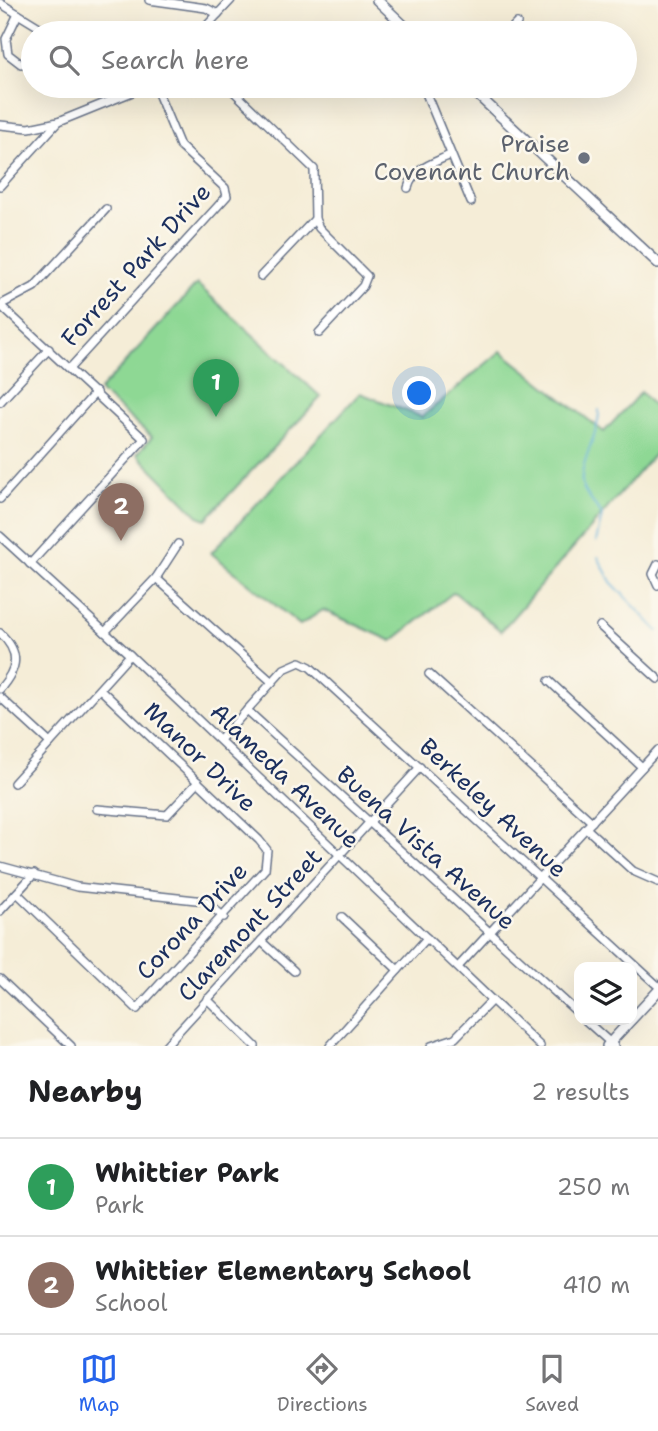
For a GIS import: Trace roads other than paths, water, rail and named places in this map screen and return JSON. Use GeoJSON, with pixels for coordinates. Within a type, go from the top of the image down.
{"type":"FeatureCollection","features":[{"type":"Feature","properties":{"kind":"main road"},"geometry":{"type":"LineString","coordinates":[[377,0],[399,21]]}},
{"type":"Feature","properties":{"kind":"main road"},"geometry":{"type":"LineString","coordinates":[[481,98],[658,263]]}},
{"type":"Feature","properties":{"kind":"main road"},"geometry":{"type":"LineString","coordinates":[[637,1014],[658,988]]}},
{"type":"Feature","properties":{"kind":"main road"},"geometry":{"type":"LineString","coordinates":[[611,1045],[628,1025]]}},
{"type":"Feature","properties":{"kind":"street"},"geometry":{"type":"LineString","coordinates":[[149,0],[206,9],[218,14]]}},
{"type":"Feature","properties":{"kind":"street"},"geometry":{"type":"LineString","coordinates":[[211,21],[231,0]]}},
{"type":"Feature","properties":{"kind":"street"},"geometry":{"type":"LineString","coordinates":[[0,3],[29,21]]}},
{"type":"Feature","properties":{"kind":"street"},"geometry":{"type":"LineString","coordinates":[[18,14],[8,30],[8,54],[21,64]]}},
{"type":"Feature","properties":{"kind":"street"},"geometry":{"type":"LineString","coordinates":[[0,125],[29,128],[58,122],[117,98]]}},
{"type":"Feature","properties":{"kind":"street","name":"Forrest Park Drive"},"geometry":{"type":"LineString","coordinates":[[70,368],[228,195],[226,189],[177,143],[160,98]]}},
{"type":"Feature","properties":{"kind":"street"},"geometry":{"type":"LineString","coordinates":[[241,98],[312,166],[314,219],[324,234],[367,276],[363,286],[319,333]]}},
{"type":"Feature","properties":{"kind":"street"},"geometry":{"type":"LineString","coordinates":[[428,98],[471,202]]}},
{"type":"Feature","properties":{"kind":"street"},"geometry":{"type":"LineString","coordinates":[[0,186],[58,122]]}},
{"type":"Feature","properties":{"kind":"street"},"geometry":{"type":"LineString","coordinates":[[408,188],[412,177],[420,170],[450,155]]}},
{"type":"Feature","properties":{"kind":"street"},"geometry":{"type":"LineString","coordinates":[[30,564],[142,443],[142,436],[0,305],[34,287],[106,209]]}},
{"type":"Feature","properties":{"kind":"street"},"geometry":{"type":"LineString","coordinates":[[261,276],[314,219]]}},
{"type":"Feature","properties":{"kind":"street"},"geometry":{"type":"LineString","coordinates":[[0,402],[49,349]]}},
{"type":"Feature","properties":{"kind":"street"},"geometry":{"type":"LineString","coordinates":[[0,499],[96,392]]}},
{"type":"Feature","properties":{"kind":"street","name":"Alameda Avenue"},"geometry":{"type":"LineString","coordinates":[[0,536],[130,655],[540,1046]]}},
{"type":"Feature","properties":{"kind":"street"},"geometry":{"type":"LineString","coordinates":[[105,632],[156,578],[178,544]]}},
{"type":"Feature","properties":{"kind":"street"},"geometry":{"type":"LineString","coordinates":[[658,564],[653,574],[658,585]]}},
{"type":"Feature","properties":{"kind":"street"},"geometry":{"type":"LineString","coordinates":[[156,578],[272,682],[220,740]]}},
{"type":"Feature","properties":{"kind":"street"},"geometry":{"type":"LineString","coordinates":[[600,626],[658,679]]}},
{"type":"Feature","properties":{"kind":"street"},"geometry":{"type":"LineString","coordinates":[[0,633],[13,647],[16,660],[13,674],[0,689]]}},
{"type":"Feature","properties":{"kind":"street"},"geometry":{"type":"LineString","coordinates":[[14,783],[130,655]]}},
{"type":"Feature","properties":{"kind":"street","name":"Berkeley Avenue"},"geometry":{"type":"LineString","coordinates":[[272,682],[287,667],[300,662],[327,681],[658,988]]}},
{"type":"Feature","properties":{"kind":"street"},"geometry":{"type":"LineString","coordinates":[[429,674],[633,870],[658,882]]}},
{"type":"Feature","properties":{"kind":"street"},"geometry":{"type":"LineString","coordinates":[[549,681],[642,767]]}},
{"type":"Feature","properties":{"kind":"street","name":"Manor Drive"},"geometry":{"type":"LineString","coordinates":[[100,689],[259,840],[267,856]]}},
{"type":"Feature","properties":{"kind":"street"},"geometry":{"type":"LineString","coordinates":[[0,697],[50,743]]}},
{"type":"Feature","properties":{"kind":"street","name":"Buena Vista Avenue"},"geometry":{"type":"LineString","coordinates":[[247,710],[574,1009]]}},
{"type":"Feature","properties":{"kind":"street"},"geometry":{"type":"LineString","coordinates":[[458,967],[658,750]]}},
{"type":"Feature","properties":{"kind":"street","name":"Claremont Street"},"geometry":{"type":"LineString","coordinates":[[164,1046],[420,767]]}},
{"type":"Feature","properties":{"kind":"street"},"geometry":{"type":"LineString","coordinates":[[97,810],[167,815],[198,782]]}},
{"type":"Feature","properties":{"kind":"street","name":"Corona Drive"},"geometry":{"type":"LineString","coordinates":[[17,893],[137,1009],[262,875],[267,856]]}},
{"type":"Feature","properties":{"kind":"street"},"geometry":{"type":"LineString","coordinates":[[0,866],[77,887],[205,901],[224,917]]}},
{"type":"Feature","properties":{"kind":"street"},"geometry":{"type":"LineString","coordinates":[[0,911],[34,874]]}},
{"type":"Feature","properties":{"kind":"street"},"geometry":{"type":"LineString","coordinates":[[342,917],[398,970]]}},
{"type":"Feature","properties":{"kind":"street"},"geometry":{"type":"LineString","coordinates":[[330,1046],[427,938]]}},
{"type":"Feature","properties":{"kind":"street"},"geometry":{"type":"LineString","coordinates":[[261,941],[294,971]]}},
{"type":"Feature","properties":{"kind":"street"},"geometry":{"type":"LineString","coordinates":[[1,981],[71,1046]]}},
{"type":"Feature","properties":{"kind":"street"},"geometry":{"type":"LineString","coordinates":[[207,999],[255,1046]]}},
{"type":"Feature","properties":{"kind":"street"},"geometry":{"type":"LineString","coordinates":[[431,1046],[456,1038],[492,1000]]}},
{"type":"Feature","properties":{"kind":"street"},"geometry":{"type":"LineString","coordinates":[[590,1025],[611,1045]]}},
{"type":"Feature","properties":{"kind":"waterway"},"geometry":{"type":"LineString","coordinates":[[596,542],[602,515],[585,491],[582,479],[599,410]]}},
{"type":"Feature","properties":{"kind":"waterway"},"geometry":{"type":"LineString","coordinates":[[598,557],[611,582],[658,631]]}},
{"type":"Feature","properties":{"kind":"place","name":"Praise Covenant Church"},"geometry":{"type":"Point","coordinates":[584,158]}},
{"type":"Feature","properties":{"kind":"place","name":"Whittier Park"},"geometry":{"type":"Point","coordinates":[216,417]}},
{"type":"Feature","properties":{"kind":"place","name":"Whittier Elementary School"},"geometry":{"type":"Point","coordinates":[121,541]}}]}
